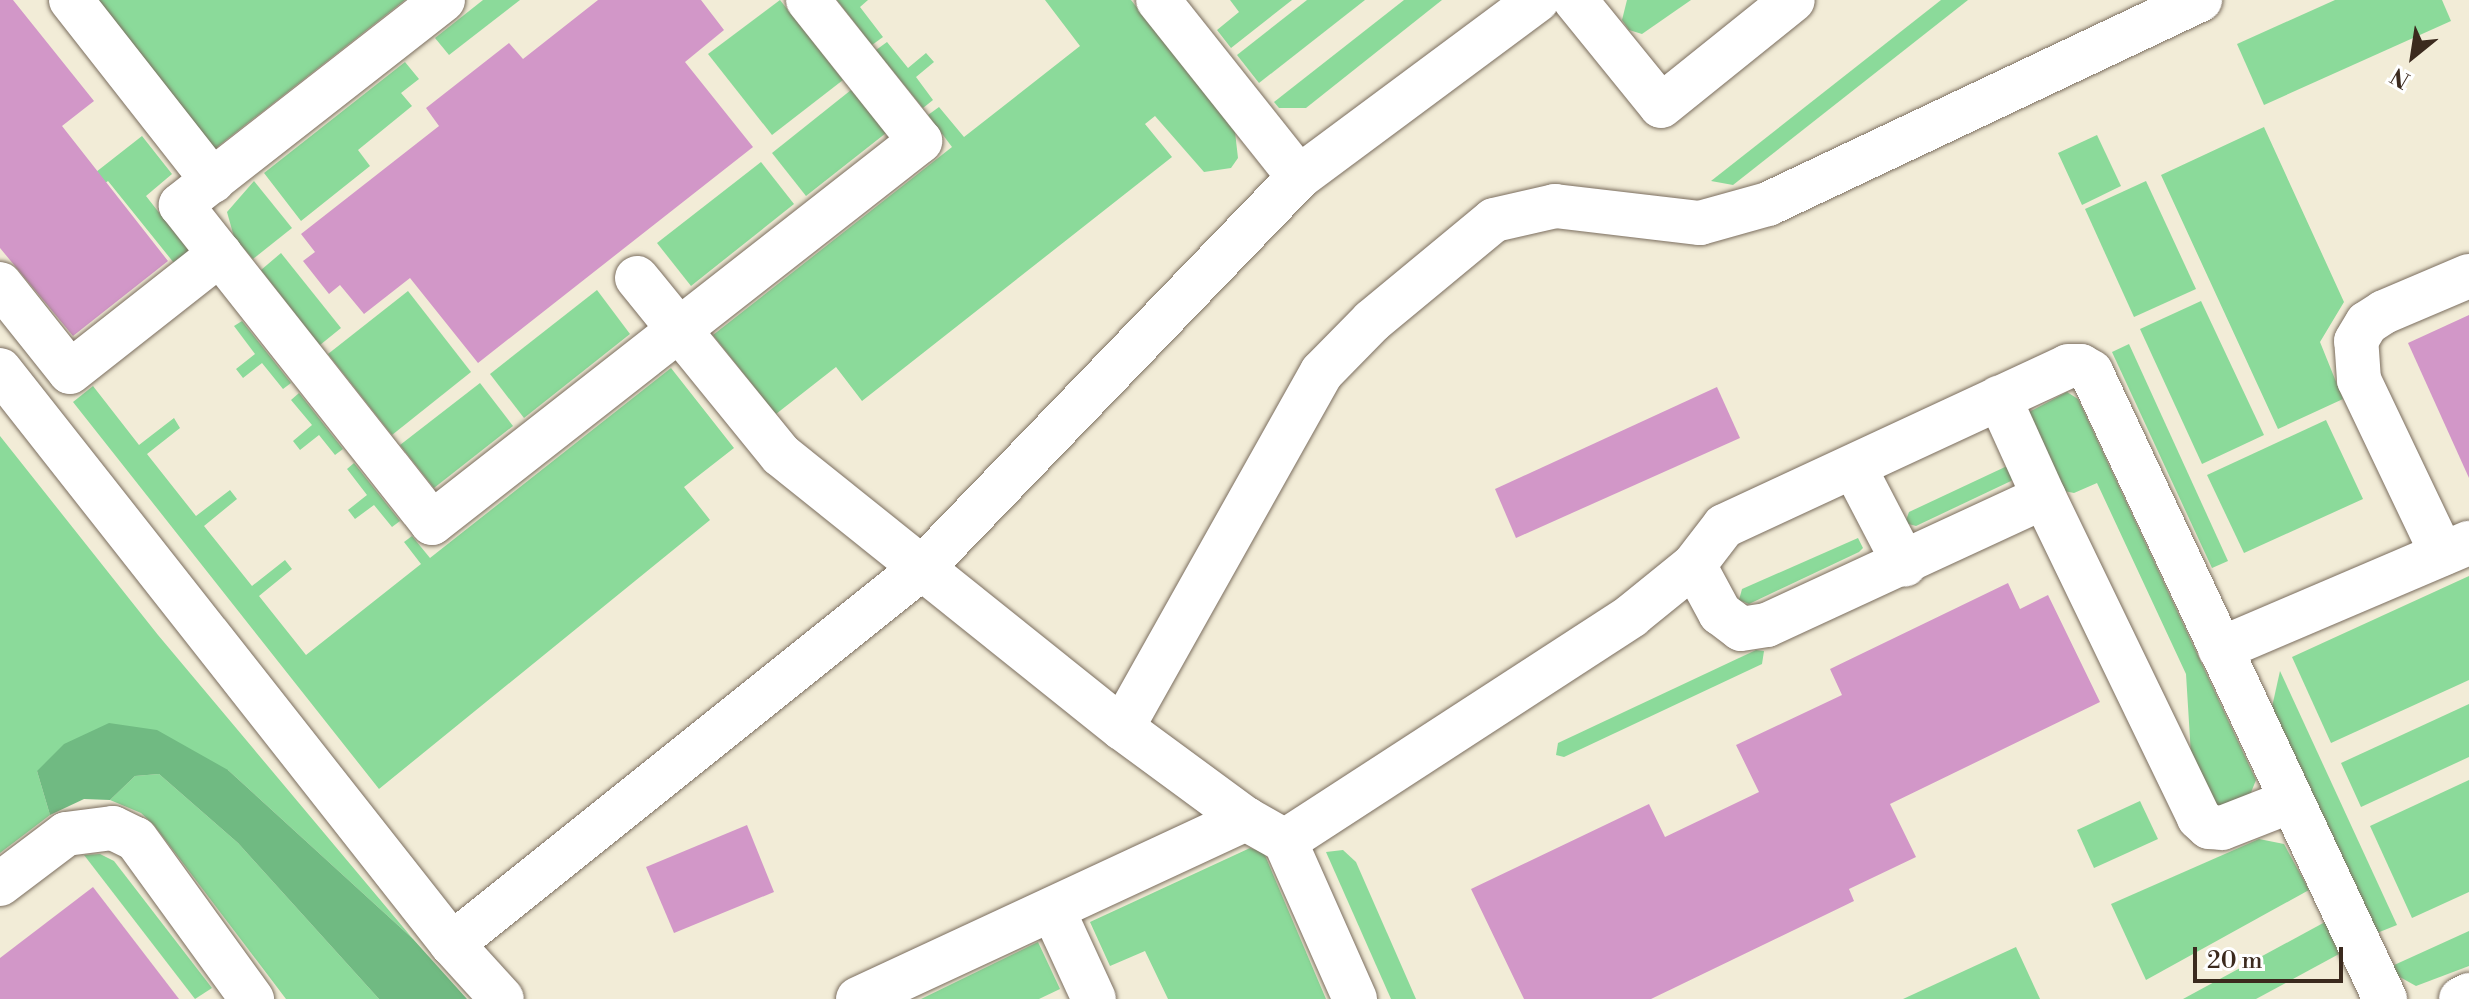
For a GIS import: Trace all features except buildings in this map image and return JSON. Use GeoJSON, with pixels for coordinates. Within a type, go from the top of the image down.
{"type":"FeatureCollection","features":[{"type":"Feature","properties":{"kind":"street"},"geometry":{"type":"LineString","coordinates":[[71,0],[213,181]]}},
{"type":"Feature","properties":{"kind":"street"},"geometry":{"type":"LineString","coordinates":[[443,0],[181,205],[432,523],[920,141],[808,0]]}},
{"type":"Feature","properties":{"kind":"street"},"geometry":{"type":"LineString","coordinates":[[1158,0],[1299,177]]}},
{"type":"Feature","properties":{"kind":"street"},"geometry":{"type":"LineString","coordinates":[[452,944],[922,568],[1299,177],[1537,0]]}},
{"type":"Feature","properties":{"kind":"street"},"geometry":{"type":"LineString","coordinates":[[1575,0],[1661,106],[1793,0]]}},
{"type":"Feature","properties":{"kind":"street"},"geometry":{"type":"LineString","coordinates":[[1122,728],[1322,372],[1372,321],[1494,220],[1555,206],[1700,223],[1768,204],[2200,0]]}},
{"type":"Feature","properties":{"kind":"street"},"geometry":{"type":"LineString","coordinates":[[0,284],[70,372],[220,254]]}},
{"type":"Feature","properties":{"kind":"street"},"geometry":{"type":"LineString","coordinates":[[2220,649],[2456,549],[2359,380],[2356,341],[2367,323],[2384,312],[2469,276]]}},
{"type":"Feature","properties":{"kind":"street"},"geometry":{"type":"LineString","coordinates":[[637,278],[756,430],[1122,728],[1246,819],[1285,841],[1355,999]]}},
{"type":"Feature","properties":{"kind":"street"},"geometry":{"type":"LineString","coordinates":[[1285,841],[1631,616],[1694,565],[1724,526],[2068,366],[2091,372],[2385,999]]}},
{"type":"Feature","properties":{"kind":"street"},"geometry":{"type":"LineString","coordinates":[[0,370],[452,944],[502,999]]}},
{"type":"Feature","properties":{"kind":"street"},"geometry":{"type":"LineString","coordinates":[[1999,398],[2199,818],[2209,827],[2222,828],[2291,801]]}},
{"type":"Feature","properties":{"kind":"street"},"geometry":{"type":"LineString","coordinates":[[1854,467],[1905,565]]}},
{"type":"Feature","properties":{"kind":"street"},"geometry":{"type":"LineString","coordinates":[[1694,565],[1720,613],[1741,629],[1767,625],[1905,565],[2044,497]]}},
{"type":"Feature","properties":{"kind":"street"},"geometry":{"type":"LineString","coordinates":[[877,995],[1246,819]]}},
{"type":"Feature","properties":{"kind":"street"},"geometry":{"type":"LineString","coordinates":[[0,884],[66,834],[113,828],[136,839],[252,999]]}},
{"type":"Feature","properties":{"kind":"street"},"geometry":{"type":"LineString","coordinates":[[1053,910],[1094,999]]}},
{"type":"Feature","properties":{"kind":"street"},"geometry":{"type":"LineString","coordinates":[[2461,999],[2469,995]]}},
{"type":"Feature","properties":{"kind":"green space"},"geometry":{"type":"Polygon","coordinates":[[[93,0],[405,0],[212,151],[93,0]]]}},
{"type":"Feature","properties":{"kind":"green space"},"geometry":{"type":"Polygon","coordinates":[[[483,0],[520,0],[449,55],[435,38],[483,0]]]}},
{"type":"Feature","properties":{"kind":"green space"},"geometry":{"type":"Polygon","coordinates":[[[780,0],[843,80],[772,135],[708,54],[780,0]]]}},
{"type":"Feature","properties":{"kind":"green space"},"geometry":{"type":"Polygon","coordinates":[[[837,0],[868,0],[860,7],[883,37],[872,45],[837,0]]]}},
{"type":"Feature","properties":{"kind":"green space"},"geometry":{"type":"Polygon","coordinates":[[[1045,0],[1131,0],[1235,132],[1238,158],[1231,168],[1204,172],[1155,116],[1145,124],[1172,157],[862,401],[836,367],[776,414],[713,335],[952,147],[928,115],[939,107],[964,137],[1080,46],[1045,0]]]}},
{"type":"Feature","properties":{"kind":"green space"},"geometry":{"type":"Polygon","coordinates":[[[1230,0],[1292,0],[1231,48],[1217,30],[1239,12],[1230,0]]]}},
{"type":"Feature","properties":{"kind":"green space"},"geometry":{"type":"Polygon","coordinates":[[[1307,0],[1365,0],[1259,83],[1237,55],[1307,0]]]}},
{"type":"Feature","properties":{"kind":"green space"},"geometry":{"type":"Polygon","coordinates":[[[1404,0],[1442,0],[1306,108],[1279,108],[1274,102],[1404,0]]]}},
{"type":"Feature","properties":{"kind":"green space"},"geometry":{"type":"Polygon","coordinates":[[[1627,0],[1691,0],[1642,34],[1629,30],[1622,20],[1627,0]]]}},
{"type":"Feature","properties":{"kind":"green space"},"geometry":{"type":"Polygon","coordinates":[[[1941,0],[1968,0],[1733,185],[1711,181],[1941,0]]]}},
{"type":"Feature","properties":{"kind":"green space"},"geometry":{"type":"Polygon","coordinates":[[[2335,0],[2442,0],[2451,21],[2264,105],[2237,44],[2335,0]]]}},
{"type":"Feature","properties":{"kind":"green space"},"geometry":{"type":"Polygon","coordinates":[[[887,42],[908,68],[926,53],[934,62],[916,77],[933,100],[923,108],[876,50],[887,42]]]}},
{"type":"Feature","properties":{"kind":"green space"},"geometry":{"type":"Polygon","coordinates":[[[405,62],[419,79],[401,93],[412,106],[358,150],[370,166],[301,221],[264,173],[405,62]]]}},
{"type":"Feature","properties":{"kind":"green space"},"geometry":{"type":"Polygon","coordinates":[[[851,90],[886,133],[806,196],[772,153],[851,90]]]}},
{"type":"Feature","properties":{"kind":"green space"},"geometry":{"type":"Polygon","coordinates":[[[2264,127],[2344,302],[2320,342],[2343,399],[2278,429],[2161,175],[2264,127]]]}},
{"type":"Feature","properties":{"kind":"green space"},"geometry":{"type":"Polygon","coordinates":[[[2097,135],[2121,186],[2082,205],[2058,153],[2097,135]]]}},
{"type":"Feature","properties":{"kind":"green space"},"geometry":{"type":"Polygon","coordinates":[[[142,136],[172,174],[146,196],[189,251],[178,268],[108,181],[90,194],[82,183],[142,136]]]}},
{"type":"Feature","properties":{"kind":"green space"},"geometry":{"type":"Polygon","coordinates":[[[761,162],[794,204],[691,286],[657,243],[761,162]]]}},
{"type":"Feature","properties":{"kind":"green space"},"geometry":{"type":"Polygon","coordinates":[[[254,181],[292,228],[253,259],[234,237],[227,212],[254,181]]]}},
{"type":"Feature","properties":{"kind":"green space"},"geometry":{"type":"Polygon","coordinates":[[[2146,181],[2196,289],[2134,317],[2085,209],[2146,181]]]}},
{"type":"Feature","properties":{"kind":"green space"},"geometry":{"type":"Polygon","coordinates":[[[281,253],[341,328],[320,345],[261,270],[281,253]]]}},
{"type":"Feature","properties":{"kind":"green space"},"geometry":{"type":"Polygon","coordinates":[[[597,290],[630,334],[524,418],[490,374],[597,290]]]}},
{"type":"Feature","properties":{"kind":"green space"},"geometry":{"type":"Polygon","coordinates":[[[408,291],[471,372],[392,435],[328,354],[408,291]]]}},
{"type":"Feature","properties":{"kind":"green space"},"geometry":{"type":"Polygon","coordinates":[[[2201,301],[2264,435],[2202,464],[2140,329],[2201,301]]]}},
{"type":"Feature","properties":{"kind":"green space"},"geometry":{"type":"Polygon","coordinates":[[[242,321],[291,383],[283,389],[262,363],[243,378],[236,369],[255,354],[234,326],[242,321]]]}},
{"type":"Feature","properties":{"kind":"green space"},"geometry":{"type":"Polygon","coordinates":[[[2129,344],[2228,561],[2212,568],[2112,352],[2129,344]]]}},
{"type":"Feature","properties":{"kind":"green space"},"geometry":{"type":"Polygon","coordinates":[[[671,368],[734,448],[684,487],[710,520],[379,789],[73,402],[93,386],[139,445],[174,418],[180,428],[147,454],[196,516],[230,490],[237,499],[204,526],[252,586],[285,560],[292,569],[259,596],[306,655],[421,564],[404,542],[412,536],[430,558],[671,368]]]}},
{"type":"Feature","properties":{"kind":"green space"},"geometry":{"type":"Polygon","coordinates":[[[480,383],[513,426],[434,488],[400,445],[480,383]]]}},
{"type":"Feature","properties":{"kind":"green space"},"geometry":{"type":"Polygon","coordinates":[[[2067,392],[2078,399],[2256,780],[2250,795],[2217,809],[2192,771],[2186,674],[2097,483],[2074,493],[2064,491],[2029,412],[2067,392]]]}},
{"type":"Feature","properties":{"kind":"green space"},"geometry":{"type":"Polygon","coordinates":[[[299,393],[343,449],[335,455],[319,435],[300,450],[293,441],[312,425],[291,400],[299,393]]]}},
{"type":"Feature","properties":{"kind":"green space"},"geometry":{"type":"Polygon","coordinates":[[[2326,420],[2363,499],[2244,553],[2207,475],[2326,420]]]}},
{"type":"Feature","properties":{"kind":"green space"},"geometry":{"type":"Polygon","coordinates":[[[0,436],[158,635],[413,939],[228,770],[37,771],[50,815],[0,853],[0,436]]]}},
{"type":"Feature","properties":{"kind":"green space"},"geometry":{"type":"Polygon","coordinates":[[[354,463],[400,521],[392,527],[374,505],[355,519],[348,510],[367,495],[347,469],[354,463]]]}},
{"type":"Feature","properties":{"kind":"green space"},"geometry":{"type":"Polygon","coordinates":[[[2010,467],[2015,477],[2011,481],[1916,526],[1905,523],[1909,512],[2010,467]]]}},
{"type":"Feature","properties":{"kind":"green space"},"geometry":{"type":"Polygon","coordinates":[[[1858,538],[1863,548],[1859,552],[1749,604],[1739,600],[1742,589],[1858,538]]]}},
{"type":"Feature","properties":{"kind":"green space"},"geometry":{"type":"Polygon","coordinates":[[[2469,576],[2469,680],[2331,743],[2292,657],[2469,576]]]}},
{"type":"Feature","properties":{"kind":"green space"},"geometry":{"type":"Polygon","coordinates":[[[1756,650],[1764,651],[1762,664],[1564,757],[1556,755],[1558,743],[1756,650]]]}},
{"type":"Feature","properties":{"kind":"green space"},"geometry":{"type":"Polygon","coordinates":[[[2280,671],[2397,925],[2377,933],[2272,707],[2280,671]]]}},
{"type":"Feature","properties":{"kind":"green space"},"geometry":{"type":"Polygon","coordinates":[[[2469,704],[2469,757],[2361,807],[2341,763],[2469,704]]]}},
{"type":"Feature","properties":{"kind":"green space"},"geometry":{"type":"Polygon","coordinates":[[[109,723],[157,730],[228,770],[413,939],[467,999],[379,999],[238,843],[159,774],[135,776],[110,800],[84,799],[50,815],[37,771],[64,744],[109,723]]]}},
{"type":"Feature","properties":{"kind":"green space"},"geometry":{"type":"Polygon","coordinates":[[[159,774],[238,843],[379,999],[286,999],[154,825],[141,813],[110,800],[135,776],[159,774]]]}},
{"type":"Feature","properties":{"kind":"green space"},"geometry":{"type":"Polygon","coordinates":[[[2469,780],[2469,892],[2412,918],[2370,826],[2469,780]]]}},
{"type":"Feature","properties":{"kind":"green space"},"geometry":{"type":"Polygon","coordinates":[[[2140,801],[2158,839],[2094,868],[2077,830],[2140,801]]]}},
{"type":"Feature","properties":{"kind":"green space"},"geometry":{"type":"Polygon","coordinates":[[[2259,839],[2284,844],[2309,890],[2146,980],[2111,904],[2259,839]]]}},
{"type":"Feature","properties":{"kind":"green space"},"geometry":{"type":"Polygon","coordinates":[[[1250,848],[1264,853],[1326,999],[1168,999],[1145,951],[1110,966],[1090,922],[1250,848]]]}},
{"type":"Feature","properties":{"kind":"green space"},"geometry":{"type":"Polygon","coordinates":[[[1343,850],[1356,862],[1416,999],[1391,999],[1326,852],[1343,850]]]}},
{"type":"Feature","properties":{"kind":"green space"},"geometry":{"type":"Polygon","coordinates":[[[100,854],[114,861],[212,988],[195,999],[84,855],[100,854]]]}},
{"type":"Feature","properties":{"kind":"green space"},"geometry":{"type":"Polygon","coordinates":[[[2325,922],[2339,954],[2256,999],[2183,999],[2325,922]]]}},
{"type":"Feature","properties":{"kind":"green space"},"geometry":{"type":"Polygon","coordinates":[[[2469,931],[2469,966],[2416,986],[2398,976],[2392,966],[2469,931]]]}},
{"type":"Feature","properties":{"kind":"green space"},"geometry":{"type":"Polygon","coordinates":[[[1038,942],[1060,989],[1039,999],[921,999],[1038,942]]]}},
{"type":"Feature","properties":{"kind":"green space"},"geometry":{"type":"Polygon","coordinates":[[[2016,947],[2040,999],[1903,999],[2016,947]]]}}]}
